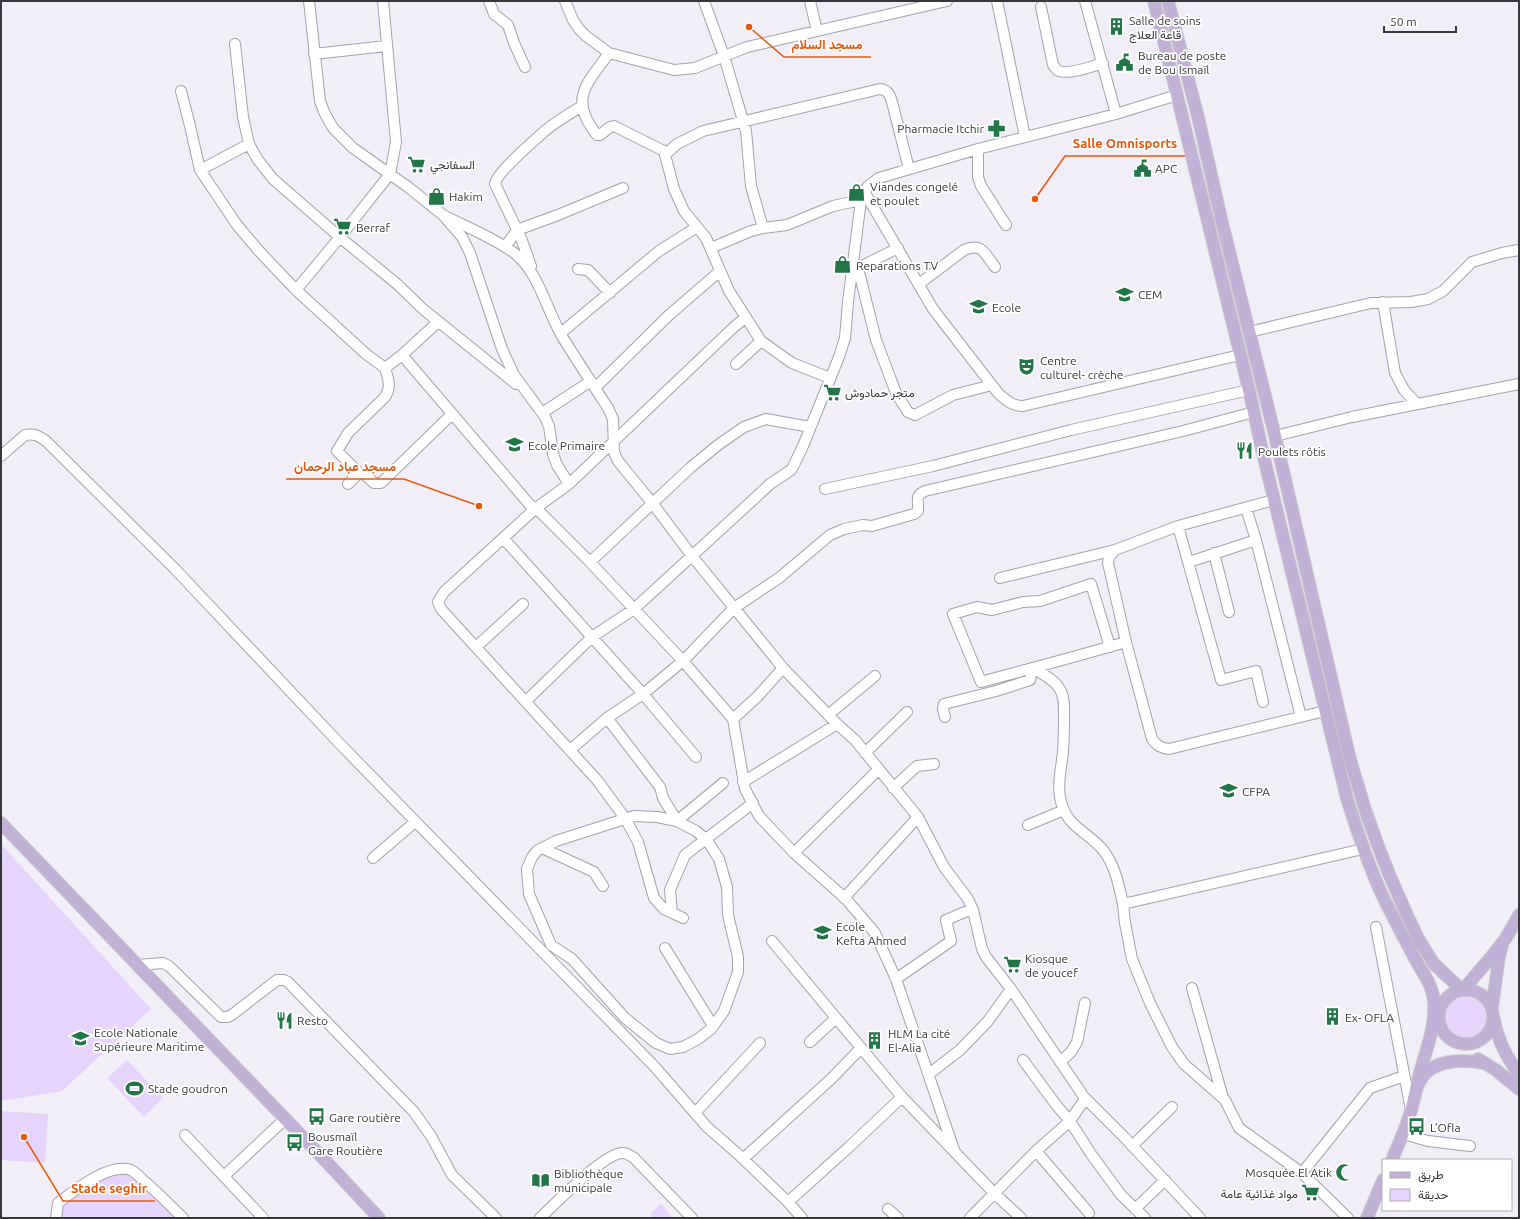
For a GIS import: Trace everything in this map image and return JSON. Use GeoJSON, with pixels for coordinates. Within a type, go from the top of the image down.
{"type":"FeatureCollection","features":[{"type":"Feature","properties":{"kind":"main road"},"geometry":{"type":"LineString","coordinates":[[1154,1],[1249,390],[1325,711],[1347,800],[1363,849],[1384,899],[1427,978],[1433,994],[1443,1032],[1455,1042],[1467,1048],[1484,1063],[1504,1076],[1519,1089]]}},
{"type":"Feature","properties":{"kind":"main road"},"geometry":{"type":"LineString","coordinates":[[1168,1],[1198,117],[1221,218],[1275,436],[1350,759],[1365,809],[1391,879],[1419,940],[1437,968],[1462,990]]}},
{"type":"Feature","properties":{"kind":"main road"},"geometry":{"type":"LineString","coordinates":[[1,824],[379,1218]]}},
{"type":"Feature","properties":{"kind":"main road"},"geometry":{"type":"LineString","coordinates":[[1462,990],[1486,964],[1506,938],[1519,915]]}},
{"type":"Feature","properties":{"kind":"main road"},"geometry":{"type":"LineString","coordinates":[[1392,1159],[1411,1111],[1418,1083],[1424,1075],[1434,1068],[1451,1062],[1459,1057],[1467,1048],[1484,1038],[1490,1032],[1493,1024],[1499,957],[1506,938]]}},
{"type":"Feature","properties":{"kind":"main road"},"geometry":{"type":"LineString","coordinates":[[1415,1096],[1419,1076],[1443,1003],[1454,992],[1462,990],[1476,992],[1483,996],[1493,1012],[1497,1032],[1519,1074]]}},
{"type":"Feature","properties":{"kind":"main road"},"geometry":{"type":"LineString","coordinates":[[1431,1037],[1434,1017],[1433,994]]}},
{"type":"Feature","properties":{"kind":"main road"},"geometry":{"type":"LineString","coordinates":[[1451,1062],[1469,1061],[1484,1063]]}},
{"type":"Feature","properties":{"kind":"main road"},"geometry":{"type":"LineString","coordinates":[[1367,1218],[1382,1182]]}},
{"type":"Feature","properties":{"kind":"street"},"geometry":{"type":"LineString","coordinates":[[309,1],[320,101],[325,114],[333,128],[353,148],[390,174],[443,215],[462,236],[470,252],[502,349],[514,375],[542,413],[549,426],[555,460],[568,484]]}},
{"type":"Feature","properties":{"kind":"street"},"geometry":{"type":"LineString","coordinates":[[296,290],[390,174],[396,142],[383,1]]}},
{"type":"Feature","properties":{"kind":"street"},"geometry":{"type":"LineString","coordinates":[[489,1],[494,14],[508,25],[525,67]]}},
{"type":"Feature","properties":{"kind":"street"},"geometry":{"type":"LineString","coordinates":[[565,1],[573,20],[579,29],[609,53],[674,70],[695,68],[748,47],[947,1]]}},
{"type":"Feature","properties":{"kind":"street"},"geometry":{"type":"LineString","coordinates":[[704,1],[724,56],[746,131],[751,186],[763,228]]}},
{"type":"Feature","properties":{"kind":"street"},"geometry":{"type":"LineString","coordinates":[[810,1],[817,31]]}},
{"type":"Feature","properties":{"kind":"street"},"geometry":{"type":"LineString","coordinates":[[997,1],[1025,137]]}},
{"type":"Feature","properties":{"kind":"street"},"geometry":{"type":"LineString","coordinates":[[1085,1],[1116,114]]}},
{"type":"Feature","properties":{"kind":"street"},"geometry":{"type":"LineString","coordinates":[[1041,6],[1053,65],[1057,70],[1069,72],[1103,63]]}},
{"type":"Feature","properties":{"kind":"street"},"geometry":{"type":"LineString","coordinates":[[235,44],[243,117],[250,144],[258,160],[273,179],[397,284],[438,322],[524,390]]}},
{"type":"Feature","properties":{"kind":"street"},"geometry":{"type":"LineString","coordinates":[[314,54],[386,46]]}},
{"type":"Feature","properties":{"kind":"street"},"geometry":{"type":"LineString","coordinates":[[609,53],[588,82],[582,106],[588,122],[597,135],[603,134],[610,127],[614,126],[661,148],[664,151],[677,195],[684,211],[711,248],[720,271],[745,318],[761,341],[792,363],[830,378]]}},
{"type":"Feature","properties":{"kind":"street"},"geometry":{"type":"LineString","coordinates":[[666,154],[677,144],[703,131],[885,89],[889,93],[892,102],[909,169]]}},
{"type":"Feature","properties":{"kind":"street"},"geometry":{"type":"LineString","coordinates":[[181,91],[200,170],[238,225],[259,251],[296,290],[366,354],[385,368],[390,383],[389,391],[348,433],[337,451],[359,473],[364,474],[374,484],[381,483],[452,414]]}},
{"type":"Feature","properties":{"kind":"street"},"geometry":{"type":"LineString","coordinates":[[526,701],[592,637],[634,609],[770,484],[791,470],[839,357],[845,338],[863,197],[868,186],[879,178],[909,169],[978,149],[1116,114],[1177,96]]}},
{"type":"Feature","properties":{"kind":"street"},"geometry":{"type":"LineString","coordinates":[[582,106],[546,130],[506,168],[496,180],[495,184],[521,238],[536,281],[561,333],[608,408],[617,433]]}},
{"type":"Feature","properties":{"kind":"street"},"geometry":{"type":"LineString","coordinates":[[200,170],[250,144]]}},
{"type":"Feature","properties":{"kind":"street"},"geometry":{"type":"LineString","coordinates":[[978,149],[978,177],[981,186],[1006,225]]}},
{"type":"Feature","properties":{"kind":"street"},"geometry":{"type":"LineString","coordinates":[[505,247],[517,230],[623,188]]}},
{"type":"Feature","properties":{"kind":"street"},"geometry":{"type":"LineString","coordinates":[[863,197],[898,248],[932,309],[992,385],[1011,404],[1023,406],[1240,355]]}},
{"type":"Feature","properties":{"kind":"street"},"geometry":{"type":"LineString","coordinates":[[711,248],[751,231],[787,225],[810,217],[834,206],[863,197]]}},
{"type":"Feature","properties":{"kind":"street"},"geometry":{"type":"LineString","coordinates":[[443,215],[514,252],[524,262],[536,281]]}},
{"type":"Feature","properties":{"kind":"street"},"geometry":{"type":"LineString","coordinates":[[561,333],[659,251],[697,227]]}},
{"type":"Feature","properties":{"kind":"street"},"geometry":{"type":"LineString","coordinates":[[919,284],[964,250],[971,247],[982,249],[995,267]]}},
{"type":"Feature","properties":{"kind":"street"},"geometry":{"type":"LineString","coordinates":[[855,268],[898,248]]}},
{"type":"Feature","properties":{"kind":"street"},"geometry":{"type":"LineString","coordinates":[[1249,332],[1371,303],[1411,302],[1428,299],[1443,291],[1472,262],[1502,253],[1519,250]]}},
{"type":"Feature","properties":{"kind":"street"},"geometry":{"type":"LineString","coordinates":[[855,268],[876,340],[896,392],[908,412],[914,415],[953,395],[992,385]]}},
{"type":"Feature","properties":{"kind":"street"},"geometry":{"type":"LineString","coordinates":[[578,270],[588,270],[610,293]]}},
{"type":"Feature","properties":{"kind":"street"},"geometry":{"type":"LineString","coordinates":[[542,413],[593,384],[720,271]]}},
{"type":"Feature","properties":{"kind":"street"},"geometry":{"type":"LineString","coordinates":[[1383,302],[1395,373],[1404,390],[1417,404]]}},
{"type":"Feature","properties":{"kind":"street"},"geometry":{"type":"LineString","coordinates":[[683,918],[664,908],[654,898],[638,842],[625,818],[597,780],[441,609],[438,602],[444,592],[536,508],[568,484],[613,443],[617,433],[745,318]]}},
{"type":"Feature","properties":{"kind":"street"},"geometry":{"type":"LineString","coordinates":[[385,368],[402,355],[438,322]]}},
{"type":"Feature","properties":{"kind":"street"},"geometry":{"type":"LineString","coordinates":[[736,364],[761,341]]}},
{"type":"Feature","properties":{"kind":"street"},"geometry":{"type":"LineString","coordinates":[[402,355],[530,504],[536,508],[590,562],[683,661],[733,719],[743,782],[759,816],[794,853],[844,898],[875,933],[896,979],[954,1150]]}},
{"type":"Feature","properties":{"kind":"street"},"geometry":{"type":"LineString","coordinates":[[1275,436],[1352,417],[1519,384]]}},
{"type":"Feature","properties":{"kind":"street"},"geometry":{"type":"LineString","coordinates":[[825,489],[933,466],[1071,430],[1249,390]]}},
{"type":"Feature","properties":{"kind":"street"},"geometry":{"type":"LineString","coordinates":[[570,750],[607,718],[643,694],[683,661],[734,608],[779,578],[830,535],[844,529],[863,524],[872,526],[914,514],[918,510],[918,496],[920,493],[925,491],[1183,431],[1254,412]]}},
{"type":"Feature","properties":{"kind":"street"},"geometry":{"type":"LineString","coordinates":[[590,562],[690,468],[718,445],[744,427],[766,419],[810,427]]}},
{"type":"Feature","properties":{"kind":"street"},"geometry":{"type":"LineString","coordinates":[[1,456],[25,435],[38,435],[46,441],[175,568],[339,743],[655,1067],[695,1114],[788,1202],[797,1216]]}},
{"type":"Feature","properties":{"kind":"street"},"geometry":{"type":"LineString","coordinates":[[613,443],[614,452],[618,461],[734,608],[783,668],[828,715],[855,740],[918,817],[944,867],[968,899],[982,949],[986,957],[1011,989],[1085,1099],[1165,1180],[1200,1218]]}},
{"type":"Feature","properties":{"kind":"street"},"geometry":{"type":"LineString","coordinates":[[348,484],[359,473]]}},
{"type":"Feature","properties":{"kind":"street"},"geometry":{"type":"LineString","coordinates":[[1000,578],[1114,550],[1178,526],[1274,500]]}},
{"type":"Feature","properties":{"kind":"street"},"geometry":{"type":"LineString","coordinates":[[1246,508],[1256,540],[1301,717]]}},
{"type":"Feature","properties":{"kind":"street"},"geometry":{"type":"LineString","coordinates":[[1178,526],[1221,680],[1256,671],[1263,702]]}},
{"type":"Feature","properties":{"kind":"street"},"geometry":{"type":"LineString","coordinates":[[503,538],[643,694],[696,757]]}},
{"type":"Feature","properties":{"kind":"street"},"geometry":{"type":"LineString","coordinates":[[1189,562],[1256,540]]}},
{"type":"Feature","properties":{"kind":"street"},"geometry":{"type":"LineString","coordinates":[[1114,550],[1109,557],[1109,569],[1126,642],[1152,739],[1156,745],[1170,749],[1325,711]]}},
{"type":"Feature","properties":{"kind":"street"},"geometry":{"type":"LineString","coordinates":[[1214,554],[1229,612]]}},
{"type":"Feature","properties":{"kind":"street"},"geometry":{"type":"LineString","coordinates":[[1110,647],[1092,584],[1040,601],[1023,602],[992,610],[977,607],[953,614],[981,682],[1110,647],[1126,642]]}},
{"type":"Feature","properties":{"kind":"street"},"geometry":{"type":"LineString","coordinates":[[476,647],[523,604]]}},
{"type":"Feature","properties":{"kind":"street"},"geometry":{"type":"LineString","coordinates":[[733,719],[758,696],[783,668]]}},
{"type":"Feature","properties":{"kind":"street"},"geometry":{"type":"LineString","coordinates":[[945,717],[942,709],[944,704],[996,691],[1030,680],[1032,668]]}},
{"type":"Feature","properties":{"kind":"street"},"geometry":{"type":"LineString","coordinates":[[1032,668],[1050,679],[1060,688],[1064,702],[1063,752],[1059,785],[1060,798],[1064,810],[1070,822],[1102,849],[1108,858],[1116,876],[1123,904],[1132,959],[1150,1003],[1172,1047],[1184,1064],[1223,1099]]}},
{"type":"Feature","properties":{"kind":"street"},"geometry":{"type":"LineString","coordinates":[[828,715],[875,676]]}},
{"type":"Feature","properties":{"kind":"street"},"geometry":{"type":"LineString","coordinates":[[865,753],[907,712]]}},
{"type":"Feature","properties":{"kind":"street"},"geometry":{"type":"LineString","coordinates":[[607,718],[660,787],[663,798],[677,821]]}},
{"type":"Feature","properties":{"kind":"street"},"geometry":{"type":"LineString","coordinates":[[743,782],[837,724]]}},
{"type":"Feature","properties":{"kind":"street"},"geometry":{"type":"LineString","coordinates":[[894,788],[917,766],[934,764]]}},
{"type":"Feature","properties":{"kind":"street"},"geometry":{"type":"LineString","coordinates":[[794,853],[879,769]]}},
{"type":"Feature","properties":{"kind":"street"},"geometry":{"type":"LineString","coordinates":[[677,821],[723,783]]}},
{"type":"Feature","properties":{"kind":"street"},"geometry":{"type":"LineString","coordinates":[[672,913],[670,890],[685,855],[707,840],[753,803]]}},
{"type":"Feature","properties":{"kind":"street"},"geometry":{"type":"LineString","coordinates":[[1028,825],[1064,810]]}},
{"type":"Feature","properties":{"kind":"street"},"geometry":{"type":"LineString","coordinates":[[634,816],[657,817],[677,821],[696,831],[707,840],[720,859],[727,887],[728,915],[738,957],[738,972],[732,992],[724,1011],[711,1030],[698,1039],[682,1046],[670,1049],[656,1043],[625,1018],[572,959],[551,945],[529,894],[527,869],[532,857],[538,850],[556,841],[625,818],[634,816]]}},
{"type":"Feature","properties":{"kind":"street"},"geometry":{"type":"LineString","coordinates":[[844,898],[918,817]]}},
{"type":"Feature","properties":{"kind":"street"},"geometry":{"type":"LineString","coordinates":[[373,858],[415,822]]}},
{"type":"Feature","properties":{"kind":"street"},"geometry":{"type":"LineString","coordinates":[[542,848],[594,872],[603,886]]}},
{"type":"Feature","properties":{"kind":"street"},"geometry":{"type":"LineString","coordinates":[[1123,904],[1363,849]]}},
{"type":"Feature","properties":{"kind":"street"},"geometry":{"type":"LineString","coordinates":[[896,979],[951,941],[946,920],[972,909]]}},
{"type":"Feature","properties":{"kind":"street"},"geometry":{"type":"LineString","coordinates":[[1376,927],[1411,1111]]}},
{"type":"Feature","properties":{"kind":"street"},"geometry":{"type":"LineString","coordinates":[[772,941],[902,1096],[994,1193],[1021,1218]]}},
{"type":"Feature","properties":{"kind":"street"},"geometry":{"type":"LineString","coordinates":[[665,948],[713,1026]]}},
{"type":"Feature","properties":{"kind":"street"},"geometry":{"type":"LineString","coordinates":[[137,965],[162,963],[169,966],[221,1017],[228,1017],[233,1014],[276,980],[284,980],[288,982],[414,1112],[432,1136],[452,1175],[496,1218]]}},
{"type":"Feature","properties":{"kind":"street"},"geometry":{"type":"LineString","coordinates":[[569,978],[579,968]]}},
{"type":"Feature","properties":{"kind":"street"},"geometry":{"type":"LineString","coordinates":[[1192,988],[1223,1099],[1239,1128],[1302,1173],[1348,1218]]}},
{"type":"Feature","properties":{"kind":"street"},"geometry":{"type":"LineString","coordinates":[[929,1074],[960,1050],[988,1021],[1011,989]]}},
{"type":"Feature","properties":{"kind":"street"},"geometry":{"type":"LineString","coordinates":[[1060,1062],[1071,1052],[1077,1042],[1086,1003]]}},
{"type":"Feature","properties":{"kind":"street"},"geometry":{"type":"LineString","coordinates":[[810,1042],[836,1018]]}},
{"type":"Feature","properties":{"kind":"street"},"geometry":{"type":"LineString","coordinates":[[695,1114],[760,1043]]}},
{"type":"Feature","properties":{"kind":"street"},"geometry":{"type":"LineString","coordinates":[[743,1159],[831,1078],[861,1048]]}},
{"type":"Feature","properties":{"kind":"street"},"geometry":{"type":"LineString","coordinates":[[1023,1060],[1070,1121],[1120,1195],[1145,1218]]}},
{"type":"Feature","properties":{"kind":"street"},"geometry":{"type":"LineString","coordinates":[[1302,1173],[1370,1088],[1404,1076]]}},
{"type":"Feature","properties":{"kind":"street"},"geometry":{"type":"LineString","coordinates":[[788,1202],[849,1148],[902,1096]]}},
{"type":"Feature","properties":{"kind":"street"},"geometry":{"type":"LineString","coordinates":[[970,1218],[1036,1151],[1070,1121],[1085,1099]]}},
{"type":"Feature","properties":{"kind":"street"},"geometry":{"type":"LineString","coordinates":[[1132,1146],[1172,1107]]}},
{"type":"Feature","properties":{"kind":"street"},"geometry":{"type":"LineString","coordinates":[[224,1176],[285,1119]]}},
{"type":"Feature","properties":{"kind":"street"},"geometry":{"type":"LineString","coordinates":[[1403,1134],[1428,1141],[1470,1146]]}},
{"type":"Feature","properties":{"kind":"street"},"geometry":{"type":"LineString","coordinates":[[185,1135],[263,1218]]}},
{"type":"Feature","properties":{"kind":"street"},"geometry":{"type":"LineString","coordinates":[[1036,1151],[1089,1213]]}},
{"type":"Feature","properties":{"kind":"street"},"geometry":{"type":"LineString","coordinates":[[540,1218],[593,1169],[615,1154],[624,1153],[634,1158],[692,1218]]}},
{"type":"Feature","properties":{"kind":"street"},"geometry":{"type":"LineString","coordinates":[[56,1218],[58,1203],[83,1184],[109,1171],[123,1170],[132,1170],[167,1201],[183,1218]]}},
{"type":"Feature","properties":{"kind":"street"},"geometry":{"type":"LineString","coordinates":[[1135,1209],[1165,1180]]}},
{"type":"Feature","properties":{"kind":"street"},"geometry":{"type":"LineString","coordinates":[[888,1209],[898,1218]]}},
{"type":"Feature","properties":{"kind":"green space"},"geometry":{"type":"Polygon","coordinates":[[[1,844],[151,1009],[62,1091],[1,1101],[1,844]]]}},
{"type":"Feature","properties":{"kind":"green space"},"geometry":{"type":"Polygon","coordinates":[[[1470,997],[1477,1000],[1483,1006],[1486,1017],[1485,1025],[1477,1034],[1470,1037],[1462,1037],[1455,1034],[1447,1025],[1446,1013],[1449,1006],[1458,998],[1470,997]]]}},
{"type":"Feature","properties":{"kind":"green space","name":"Stade goudron"},"geometry":{"type":"Polygon","coordinates":[[[127,1060],[163,1098],[144,1117],[107,1078],[127,1060]]]}},
{"type":"Feature","properties":{"kind":"green space"},"geometry":{"type":"Polygon","coordinates":[[[1,1111],[48,1114],[45,1163],[1,1160],[1,1111]]]}},
{"type":"Feature","properties":{"kind":"green space"},"geometry":{"type":"Polygon","coordinates":[[[109,1171],[132,1171],[183,1218],[55,1218],[57,1206],[109,1171]]]}},
{"type":"Feature","properties":{"kind":"green space"},"geometry":{"type":"Polygon","coordinates":[[[661,1203],[672,1218],[652,1218],[651,1213],[661,1203]]]}},
{"type":"Feature","properties":{"kind":"place","name":"مسجد السلام"},"geometry":{"type":"Point","coordinates":[749,27]}},
{"type":"Feature","properties":{"kind":"place","name":"Salle de soins قاعة العلاج"},"geometry":{"type":"Point","coordinates":[1116,27]}},
{"type":"Feature","properties":{"kind":"place","name":"Bureau de poste de Bou Ismaïl"},"geometry":{"type":"Point","coordinates":[1125,62]}},
{"type":"Feature","properties":{"kind":"place","name":"Pharmacie Itchir"},"geometry":{"type":"Point","coordinates":[997,128]}},
{"type":"Feature","properties":{"kind":"place","name":"السفانجي"},"geometry":{"type":"Point","coordinates":[417,164]}},
{"type":"Feature","properties":{"kind":"place","name":"APC"},"geometry":{"type":"Point","coordinates":[1142,168]}},
{"type":"Feature","properties":{"kind":"place","name":"Viandes congelé et poulet"},"geometry":{"type":"Point","coordinates":[857,193]}},
{"type":"Feature","properties":{"kind":"place","name":"Hakim"},"geometry":{"type":"Point","coordinates":[436,196]}},
{"type":"Feature","properties":{"kind":"place","name":"Salle Omnisports"},"geometry":{"type":"Point","coordinates":[1035,199]}},
{"type":"Feature","properties":{"kind":"place","name":"Berraf"},"geometry":{"type":"Point","coordinates":[343,227]}},
{"type":"Feature","properties":{"kind":"place","name":"Reparations TV"},"geometry":{"type":"Point","coordinates":[843,265]}},
{"type":"Feature","properties":{"kind":"place","name":"CEM"},"geometry":{"type":"Point","coordinates":[1125,294]}},
{"type":"Feature","properties":{"kind":"place","name":"Ecole"},"geometry":{"type":"Point","coordinates":[979,307]}},
{"type":"Feature","properties":{"kind":"place","name":"Centre culturel- crèche"},"geometry":{"type":"Point","coordinates":[1027,367]}},
{"type":"Feature","properties":{"kind":"place","name":"متجر حمادوش"},"geometry":{"type":"Point","coordinates":[832,392]}},
{"type":"Feature","properties":{"kind":"place","name":"Ecole Primaire"},"geometry":{"type":"Point","coordinates":[515,445]}},
{"type":"Feature","properties":{"kind":"place","name":"Poulets rôtis"},"geometry":{"type":"Point","coordinates":[1245,451]}},
{"type":"Feature","properties":{"kind":"place","name":"مسجد عباد الرحمان"},"geometry":{"type":"Point","coordinates":[479,506]}},
{"type":"Feature","properties":{"kind":"place","name":"CFPA"},"geometry":{"type":"Point","coordinates":[1229,791]}},
{"type":"Feature","properties":{"kind":"place","name":"Ecole Kefta Ahmed"},"geometry":{"type":"Point","coordinates":[823,933]}},
{"type":"Feature","properties":{"kind":"place","name":"Kiosque de youcef"},"geometry":{"type":"Point","coordinates":[1012,965]}},
{"type":"Feature","properties":{"kind":"place","name":"Ex- OFLA"},"geometry":{"type":"Point","coordinates":[1332,1017]}},
{"type":"Feature","properties":{"kind":"place","name":"Resto"},"geometry":{"type":"Point","coordinates":[284,1020]}},
{"type":"Feature","properties":{"kind":"place","name":"Ecole Nationale Supérieure Maritime"},"geometry":{"type":"Point","coordinates":[81,1039]}},
{"type":"Feature","properties":{"kind":"place","name":"HLM La cité El-Alia"},"geometry":{"type":"Point","coordinates":[875,1040]}},
{"type":"Feature","properties":{"kind":"place","name":"Stade goudron"},"geometry":{"type":"Point","coordinates":[135,1088]}},
{"type":"Feature","properties":{"kind":"place","name":"Gare routière"},"geometry":{"type":"Point","coordinates":[316,1117]}},
{"type":"Feature","properties":{"kind":"place","name":"L'Ofla"},"geometry":{"type":"Point","coordinates":[1417,1127]}},
{"type":"Feature","properties":{"kind":"place","name":"Stade seghir"},"geometry":{"type":"Point","coordinates":[24,1137]}},
{"type":"Feature","properties":{"kind":"place","name":"Bousmaïl Gare Routière"},"geometry":{"type":"Point","coordinates":[295,1143]}},
{"type":"Feature","properties":{"kind":"place","name":"Mosquée El Atik"},"geometry":{"type":"Point","coordinates":[1345,1172]}},
{"type":"Feature","properties":{"kind":"place","name":"Bibliothèque municipale"},"geometry":{"type":"Point","coordinates":[541,1180]}},
{"type":"Feature","properties":{"kind":"place","name":"مواد غذائية عامة"},"geometry":{"type":"Point","coordinates":[1311,1193]}}]}
